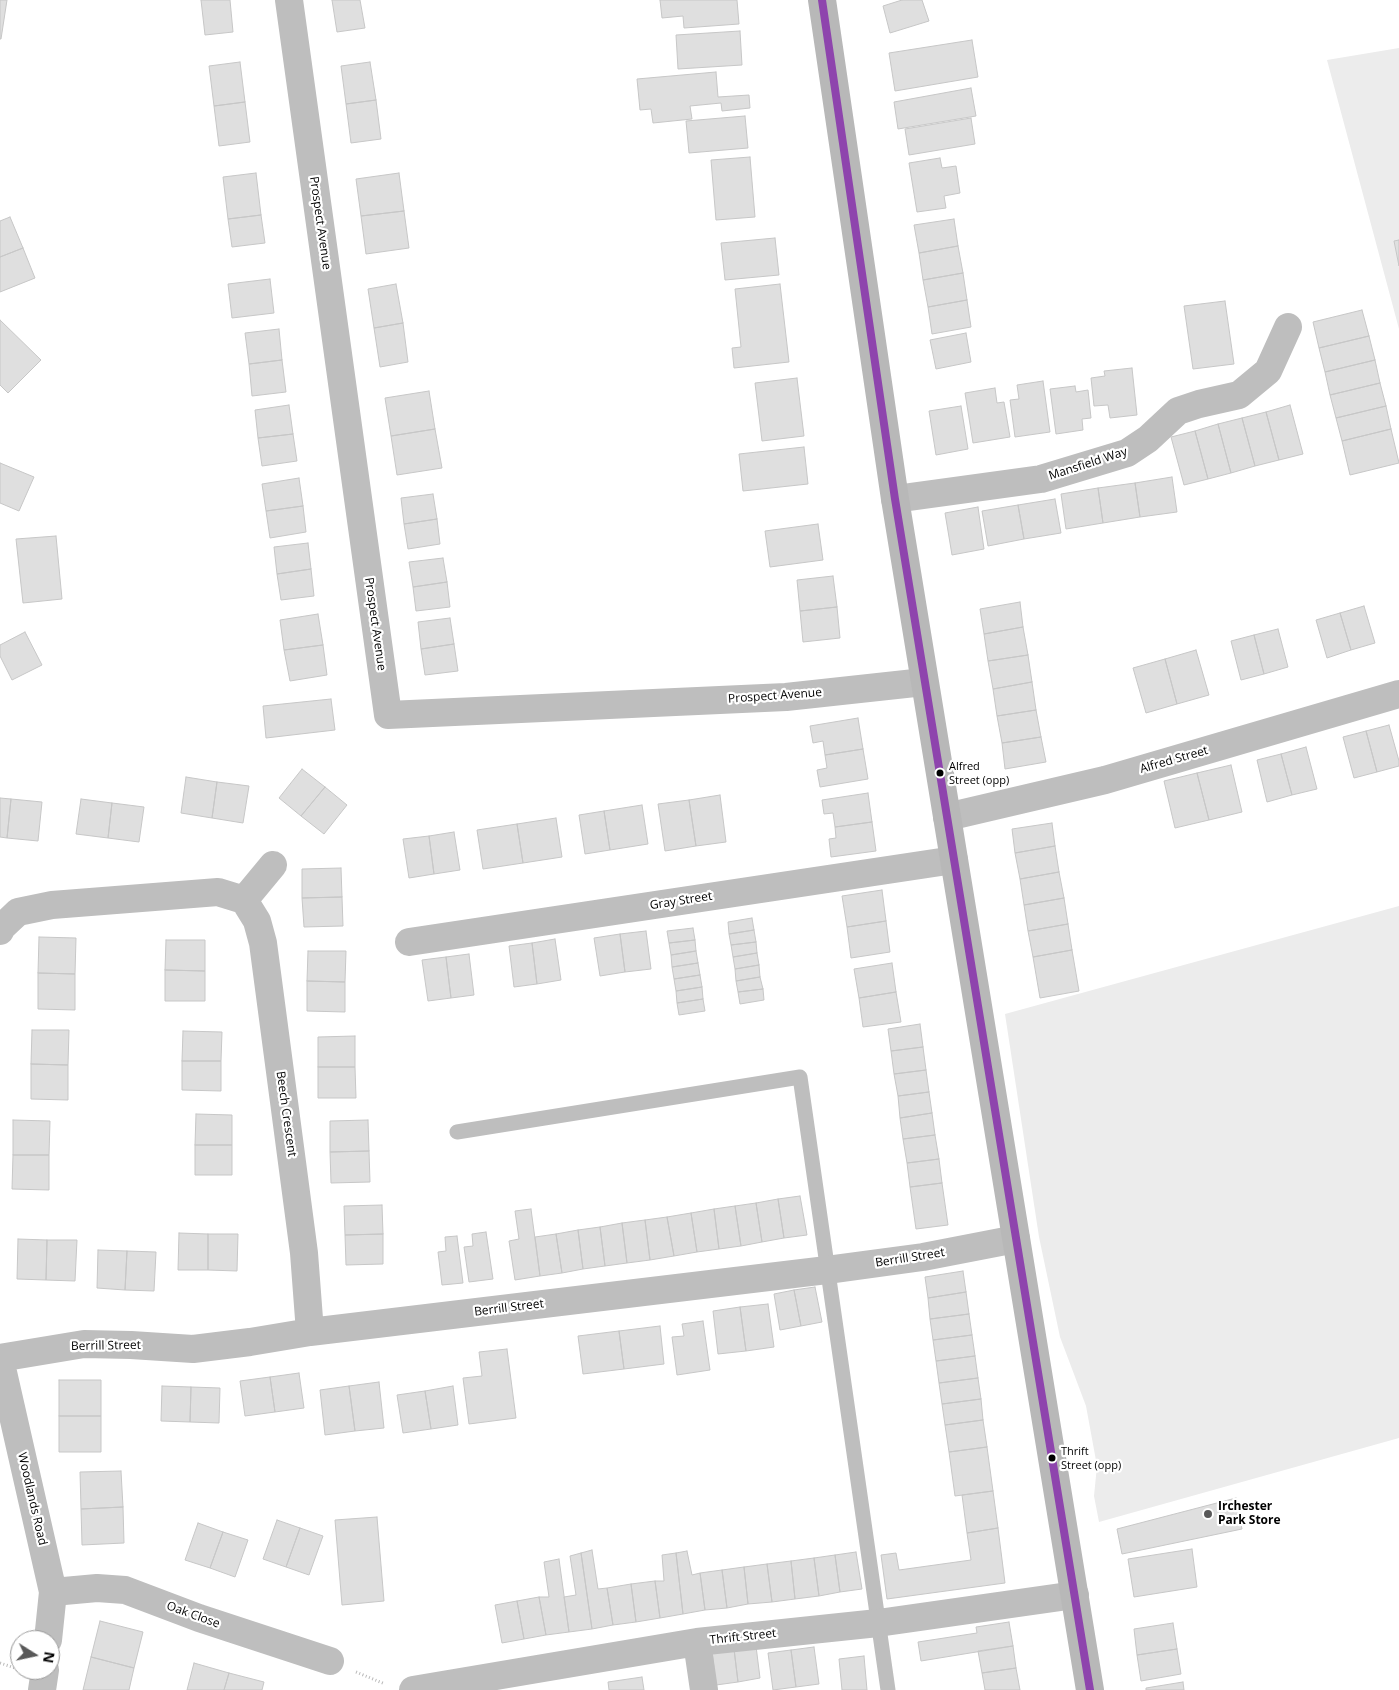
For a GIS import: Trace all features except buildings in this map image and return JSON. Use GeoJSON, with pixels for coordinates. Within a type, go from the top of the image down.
{"type":"FeatureCollection","features":[{"type":"Feature","properties":{"kind":"main road"},"geometry":{"type":"LineString","coordinates":[[822,0],[895,499],[924,682],[1090,1690]]}},
{"type":"Feature","properties":{"kind":"street","name":"Prospect Avenue"},"geometry":{"type":"LineString","coordinates":[[289,0],[388,715],[786,697],[924,682]]}},
{"type":"Feature","properties":{"kind":"street","name":"Mansfield Way"},"geometry":{"type":"LineString","coordinates":[[895,499],[1041,478],[1127,453],[1148,439],[1178,410],[1239,395],[1268,370],[1288,327]]}},
{"type":"Feature","properties":{"kind":"street","name":"Alfred Street"},"geometry":{"type":"LineString","coordinates":[[947,817],[1105,780],[1399,694]]}},
{"type":"Feature","properties":{"kind":"street","name":"Gray Street"},"geometry":{"type":"LineString","coordinates":[[409,942],[954,860]]}},
{"type":"Feature","properties":{"kind":"street"},"geometry":{"type":"LineString","coordinates":[[1,927],[18,912],[52,905],[218,892],[244,900],[273,865]]}},
{"type":"Feature","properties":{"kind":"street","name":"Beech Crescent"},"geometry":{"type":"LineString","coordinates":[[244,900],[257,921],[263,943],[304,1253],[310,1332]]}},
{"type":"Feature","properties":{"kind":"street","name":"Berrill Street"},"geometry":{"type":"LineString","coordinates":[[0,1358],[84,1344],[193,1349],[310,1332],[827,1270],[922,1256],[1016,1239]]}},
{"type":"Feature","properties":{"kind":"street","name":"Woodlands Road"},"geometry":{"type":"LineString","coordinates":[[0,1358],[53,1592],[49,1630]]}},
{"type":"Feature","properties":{"kind":"street","name":"Oak Close"},"geometry":{"type":"LineString","coordinates":[[53,1592],[97,1588],[125,1590],[199,1618],[330,1661]]}},
{"type":"Feature","properties":{"kind":"street","name":"Thrift Street"},"geometry":{"type":"LineString","coordinates":[[402,1688],[697,1642],[878,1623],[1075,1595]]}},
{"type":"Feature","properties":{"kind":"street"},"geometry":{"type":"LineString","coordinates":[[697,1642],[704,1690]]}},
{"type":"Feature","properties":{"kind":"lane"},"geometry":{"type":"LineString","coordinates":[[457,1132],[800,1077],[888,1690]]}},
{"type":"Feature","properties":{"kind":"path"},"geometry":{"type":"LineString","coordinates":[[330,1661],[402,1688]]}},
{"type":"Feature","properties":{"kind":"shaded area"},"geometry":{"type":"Polygon","coordinates":[[[1399,48],[1399,329],[1327,60],[1399,48]]]}},
{"type":"Feature","properties":{"kind":"shaded area"},"geometry":{"type":"Polygon","coordinates":[[[1399,906],[1399,1438],[1099,1522],[1094,1496],[1097,1466],[1086,1406],[1060,1337],[1039,1237],[1005,1014],[1399,906]]]}},
{"type":"Feature","properties":{"kind":"transit line"},"geometry":{"type":"LineString","coordinates":[[822,0],[895,499],[1090,1690]]}},
{"type":"Feature","properties":{"kind":"place","name":"Alfred Street (opp)"},"geometry":{"type":"Point","coordinates":[940,773]}},
{"type":"Feature","properties":{"kind":"place","name":"Thrift Street (opp)"},"geometry":{"type":"Point","coordinates":[1052,1458]}},
{"type":"Feature","properties":{"kind":"place","name":"Irchester Park Store"},"geometry":{"type":"Point","coordinates":[1208,1514]}}]}
